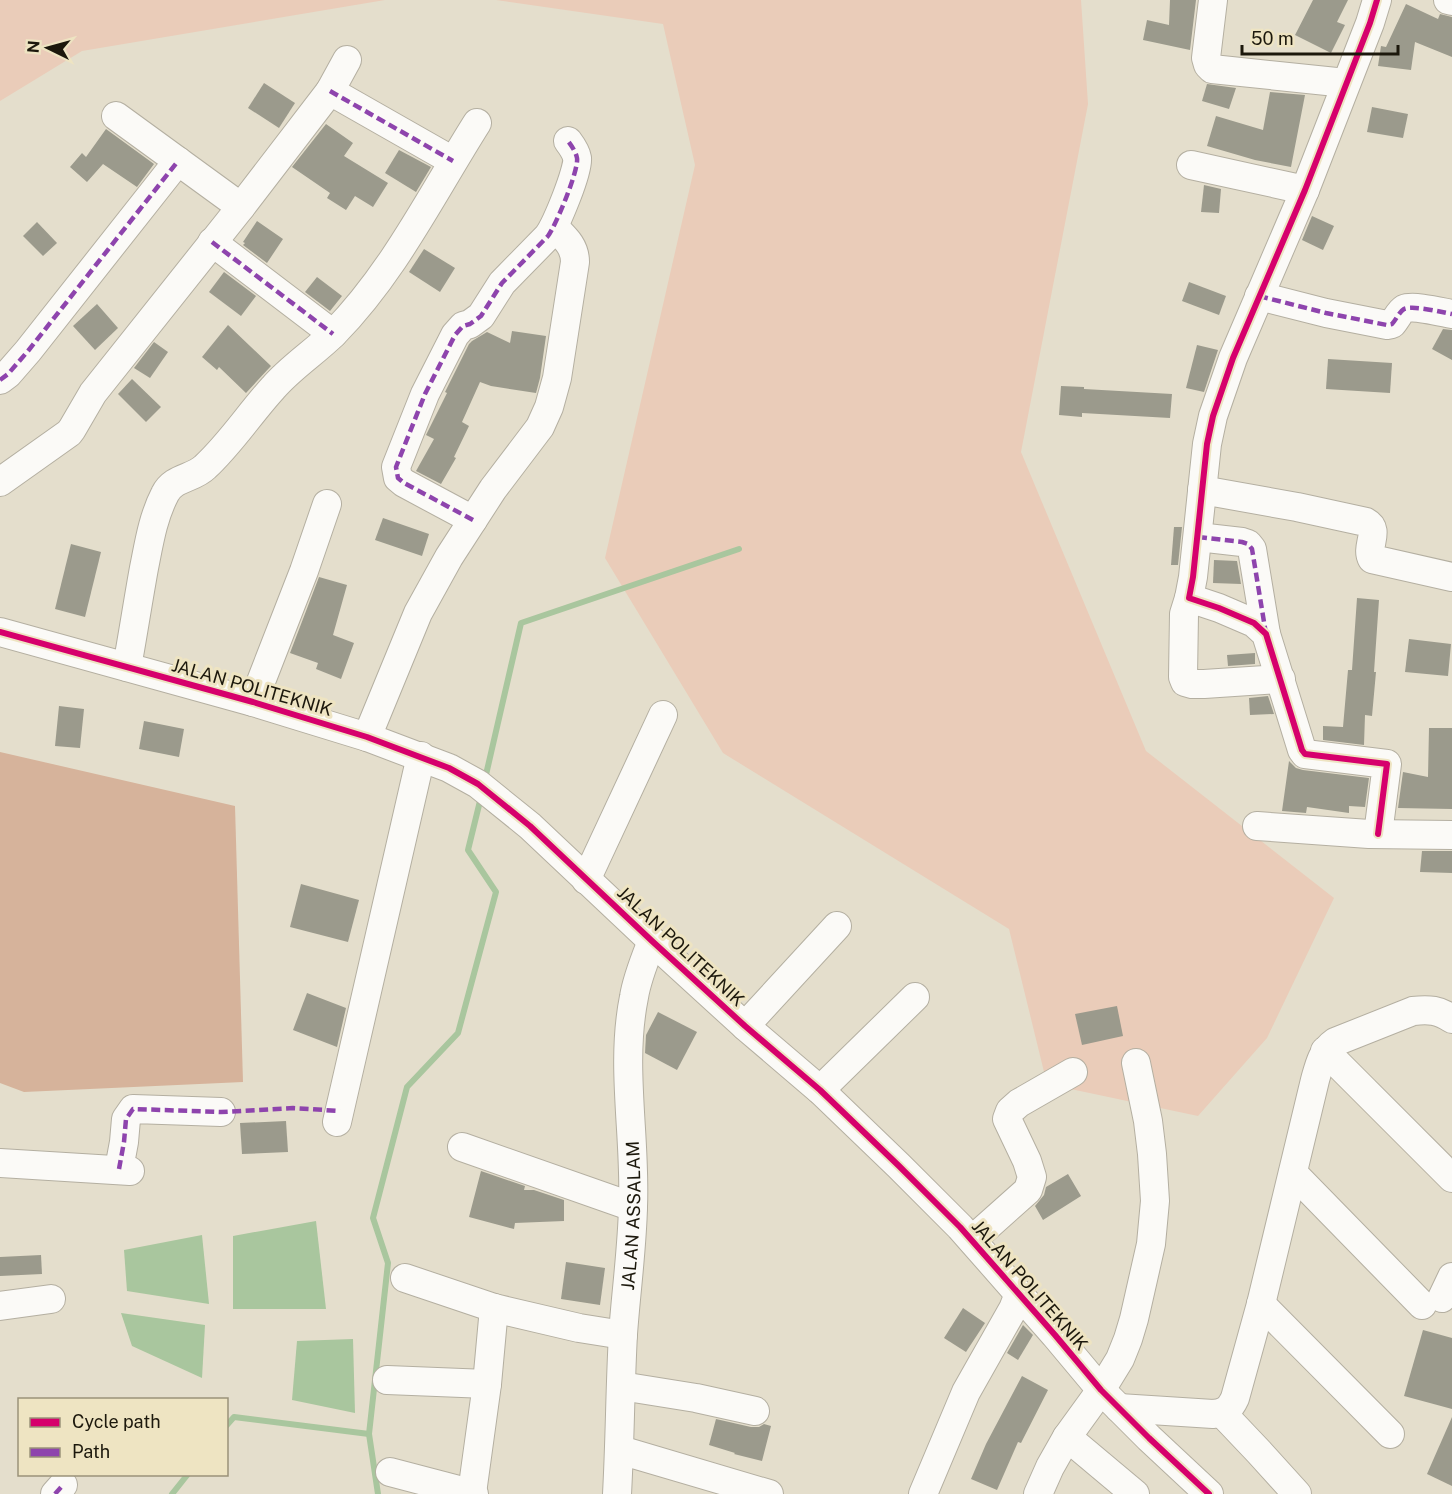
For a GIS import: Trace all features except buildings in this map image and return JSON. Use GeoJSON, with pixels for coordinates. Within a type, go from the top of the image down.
{"type":"FeatureCollection","features":[{"type":"Feature","properties":{"kind":"street"},"geometry":{"type":"LineString","coordinates":[[1213,0],[1206,58],[1212,69],[1346,82]]}},
{"type":"Feature","properties":{"kind":"street"},"geometry":{"type":"LineString","coordinates":[[1281,679],[1192,684],[1185,682],[1183,677],[1184,614],[1193,577],[1208,444],[1213,416],[1233,358],[1305,190],[1377,0]]}},
{"type":"Feature","properties":{"kind":"street"},"geometry":{"type":"LineString","coordinates":[[0,482],[69,433],[93,393],[330,91],[347,60]]}},
{"type":"Feature","properties":{"kind":"street"},"geometry":{"type":"LineString","coordinates":[[330,91],[453,161]]}},
{"type":"Feature","properties":{"kind":"street"},"geometry":{"type":"LineString","coordinates":[[116,116],[241,207]]}},
{"type":"Feature","properties":{"kind":"street"},"geometry":{"type":"LineString","coordinates":[[128,667],[135,614],[151,530],[164,495],[177,481],[194,475],[206,466],[274,387],[333,334],[369,295],[410,234],[477,123]]}},
{"type":"Feature","properties":{"kind":"street"},"geometry":{"type":"LineString","coordinates":[[473,520],[404,483],[398,478],[396,467],[425,394],[455,335],[464,326],[481,316],[502,283],[554,227],[575,172],[577,158],[568,141]]}},
{"type":"Feature","properties":{"kind":"street"},"geometry":{"type":"LineString","coordinates":[[0,380],[28,351],[178,161]]}},
{"type":"Feature","properties":{"kind":"street"},"geometry":{"type":"LineString","coordinates":[[1191,165],[1305,190]]}},
{"type":"Feature","properties":{"kind":"street"},"geometry":{"type":"LineString","coordinates":[[367,737],[418,613],[449,557],[493,489],[540,427],[549,407],[557,378],[575,262],[573,248],[554,227]]}},
{"type":"Feature","properties":{"kind":"street"},"geometry":{"type":"LineString","coordinates":[[212,242],[333,334]]}},
{"type":"Feature","properties":{"kind":"street"},"geometry":{"type":"LineString","coordinates":[[1259,296],[1387,325],[1392,324],[1406,308],[1452,314]]}},
{"type":"Feature","properties":{"kind":"street"},"geometry":{"type":"LineString","coordinates":[[1202,490],[1366,522],[1371,524],[1373,529],[1369,554],[1372,559],[1452,577]]}},
{"type":"Feature","properties":{"kind":"street"},"geometry":{"type":"LineString","coordinates":[[254,702],[327,504]]}},
{"type":"Feature","properties":{"kind":"street"},"geometry":{"type":"LineString","coordinates":[[1198,537],[1242,542],[1248,544],[1252,549],[1266,634],[1305,754],[1386,764],[1378,834]]}},
{"type":"Feature","properties":{"kind":"street"},"geometry":{"type":"LineString","coordinates":[[1189,598],[1254,623],[1266,634]]}},
{"type":"Feature","properties":{"kind":"street","name":"JALAN POLITEKNIK"},"geometry":{"type":"LineString","coordinates":[[0,632],[254,702],[367,737],[449,768],[482,787],[530,826],[745,1026],[820,1090],[906,1173],[972,1240],[1110,1399],[1209,1494]]}},
{"type":"Feature","properties":{"kind":"street"},"geometry":{"type":"LineString","coordinates":[[586,880],[663,715]]}},
{"type":"Feature","properties":{"kind":"street"},"geometry":{"type":"LineString","coordinates":[[338,1122],[421,756]]}},
{"type":"Feature","properties":{"kind":"street"},"geometry":{"type":"LineString","coordinates":[[1257,826],[1378,834],[1452,835]]}},
{"type":"Feature","properties":{"kind":"street"},"geometry":{"type":"LineString","coordinates":[[745,1026],[837,926]]}},
{"type":"Feature","properties":{"kind":"street","name":"JALAN ASSALAM"},"geometry":{"type":"LineString","coordinates":[[617,1494],[623,1335],[633,1207],[629,1038],[634,997],[652,941]]}},
{"type":"Feature","properties":{"kind":"street"},"geometry":{"type":"LineString","coordinates":[[820,1090],[915,997]]}},
{"type":"Feature","properties":{"kind":"street"},"geometry":{"type":"LineString","coordinates":[[1110,1399],[1204,1414],[1222,1413],[1229,1409],[1235,1398],[1261,1304],[1315,1080],[1325,1051],[1335,1042],[1413,1011],[1436,1010],[1452,1019]]}},
{"type":"Feature","properties":{"kind":"street"},"geometry":{"type":"LineString","coordinates":[[1325,1051],[1452,1178]]}},
{"type":"Feature","properties":{"kind":"street"},"geometry":{"type":"LineString","coordinates":[[1038,1494],[1067,1437],[1110,1399],[1120,1359],[1131,1329],[1151,1244],[1155,1201],[1152,1154],[1136,1063]]}},
{"type":"Feature","properties":{"kind":"street"},"geometry":{"type":"LineString","coordinates":[[972,1240],[1028,1190],[1032,1177],[1007,1119],[1010,1111],[1019,1103],[1073,1072]]}},
{"type":"Feature","properties":{"kind":"street"},"geometry":{"type":"LineString","coordinates":[[0,1163],[124,1170],[126,1119],[133,1109],[221,1112]]}},
{"type":"Feature","properties":{"kind":"street"},"geometry":{"type":"LineString","coordinates":[[462,1147],[633,1207]]}},
{"type":"Feature","properties":{"kind":"street"},"geometry":{"type":"LineString","coordinates":[[1293,1173],[1439,1293]]}},
{"type":"Feature","properties":{"kind":"street"},"geometry":{"type":"LineString","coordinates":[[405,1278],[494,1308],[579,1328],[623,1335]]}},
{"type":"Feature","properties":{"kind":"street"},"geometry":{"type":"LineString","coordinates":[[923,1494],[966,1392],[1013,1309],[1019,1294]]}},
{"type":"Feature","properties":{"kind":"street"},"geometry":{"type":"LineString","coordinates":[[0,1306],[51,1299]]}},
{"type":"Feature","properties":{"kind":"street"},"geometry":{"type":"LineString","coordinates":[[1261,1304],[1390,1434]]}},
{"type":"Feature","properties":{"kind":"street"},"geometry":{"type":"LineString","coordinates":[[390,1472],[473,1494],[488,1384],[494,1308]]}},
{"type":"Feature","properties":{"kind":"street"},"geometry":{"type":"LineString","coordinates":[[387,1380],[488,1384]]}},
{"type":"Feature","properties":{"kind":"street"},"geometry":{"type":"LineString","coordinates":[[621,1386],[696,1398],[755,1412]]}},
{"type":"Feature","properties":{"kind":"street"},"geometry":{"type":"LineString","coordinates":[[1222,1413],[1297,1494]]}},
{"type":"Feature","properties":{"kind":"street"},"geometry":{"type":"LineString","coordinates":[[1067,1437],[1135,1494]]}},
{"type":"Feature","properties":{"kind":"street"},"geometry":{"type":"LineString","coordinates":[[620,1450],[769,1494]]}},
{"type":"Feature","properties":{"kind":"shaded area"},"geometry":{"type":"Polygon","coordinates":[[[0,0],[385,0],[82,51],[0,101],[0,0]]]}},
{"type":"Feature","properties":{"kind":"shaded area"},"geometry":{"type":"Polygon","coordinates":[[[496,0],[1081,0],[1088,104],[1021,452],[1146,751],[1334,898],[1267,1038],[1198,1116],[1047,1084],[1009,929],[723,753],[605,558],[695,165],[663,24],[496,0]]]}},
{"type":"Feature","properties":{"kind":"shaded area"},"geometry":{"type":"Polygon","coordinates":[[[0,752],[235,806],[243,1082],[24,1092],[0,1083],[0,752]]]}},
{"type":"Feature","properties":{"kind":"shaded area"},"geometry":{"type":"Polygon","coordinates":[[[316,1221],[326,1309],[233,1309],[233,1236],[316,1221]]]}},
{"type":"Feature","properties":{"kind":"shaded area"},"geometry":{"type":"Polygon","coordinates":[[[202,1235],[209,1304],[127,1291],[124,1250],[202,1235]]]}},
{"type":"Feature","properties":{"kind":"shaded area"},"geometry":{"type":"Polygon","coordinates":[[[121,1313],[205,1325],[202,1378],[132,1346],[121,1313]]]}},
{"type":"Feature","properties":{"kind":"shaded area"},"geometry":{"type":"Polygon","coordinates":[[[353,1339],[355,1413],[292,1400],[297,1341],[353,1339]]]}},
{"type":"Feature","properties":{"kind":"waterway"},"geometry":{"type":"LineString","coordinates":[[485,779],[521,623],[739,549]]}},
{"type":"Feature","properties":{"kind":"waterway"},"geometry":{"type":"LineString","coordinates":[[378,1494],[369,1434],[388,1263],[373,1218],[407,1087],[458,1033],[496,892],[468,850],[481,797]]}},
{"type":"Feature","properties":{"kind":"waterway"},"geometry":{"type":"LineString","coordinates":[[228,1424],[234,1417],[369,1434]]}},
{"type":"Feature","properties":{"kind":"waterway"},"geometry":{"type":"LineString","coordinates":[[172,1494],[186,1476]]}},
{"type":"Feature","properties":{"kind":"marked path"},"geometry":{"type":"LineString","coordinates":[[330,91],[453,161]]}},
{"type":"Feature","properties":{"kind":"marked path"},"geometry":{"type":"LineString","coordinates":[[473,520],[404,483],[398,478],[396,467],[425,394],[455,335],[463,326],[481,316],[502,283],[552,230],[577,164],[576,153],[568,141]]}},
{"type":"Feature","properties":{"kind":"marked path"},"geometry":{"type":"LineString","coordinates":[[0,380],[28,351],[178,161]]}},
{"type":"Feature","properties":{"kind":"marked path"},"geometry":{"type":"LineString","coordinates":[[212,242],[333,334]]}},
{"type":"Feature","properties":{"kind":"marked path"},"geometry":{"type":"LineString","coordinates":[[1259,296],[1387,325],[1392,324],[1402,310],[1408,308],[1452,314]]}},
{"type":"Feature","properties":{"kind":"marked path"},"geometry":{"type":"LineString","coordinates":[[1198,537],[1242,542],[1248,544],[1252,549],[1266,634]]}},
{"type":"Feature","properties":{"kind":"marked path"},"geometry":{"type":"LineString","coordinates":[[119,1169],[126,1119],[133,1109],[221,1112],[293,1108],[340,1111]]}},
{"type":"Feature","properties":{"kind":"marked path"},"geometry":{"type":"LineString","coordinates":[[55,1494],[63,1485]]}},
{"type":"Feature","properties":{"kind":"cycle path"},"geometry":{"type":"LineString","coordinates":[[1377,0],[1305,190],[1233,358],[1213,416],[1207,444],[1189,598],[1254,623],[1266,634],[1305,754],[1387,764],[1378,834]]}},
{"type":"Feature","properties":{"kind":"cycle path"},"geometry":{"type":"LineString","coordinates":[[0,632],[253,702],[367,737],[449,768],[478,784],[530,826],[745,1026],[820,1090],[899,1166],[960,1227],[1101,1390],[1209,1494]]}}]}
